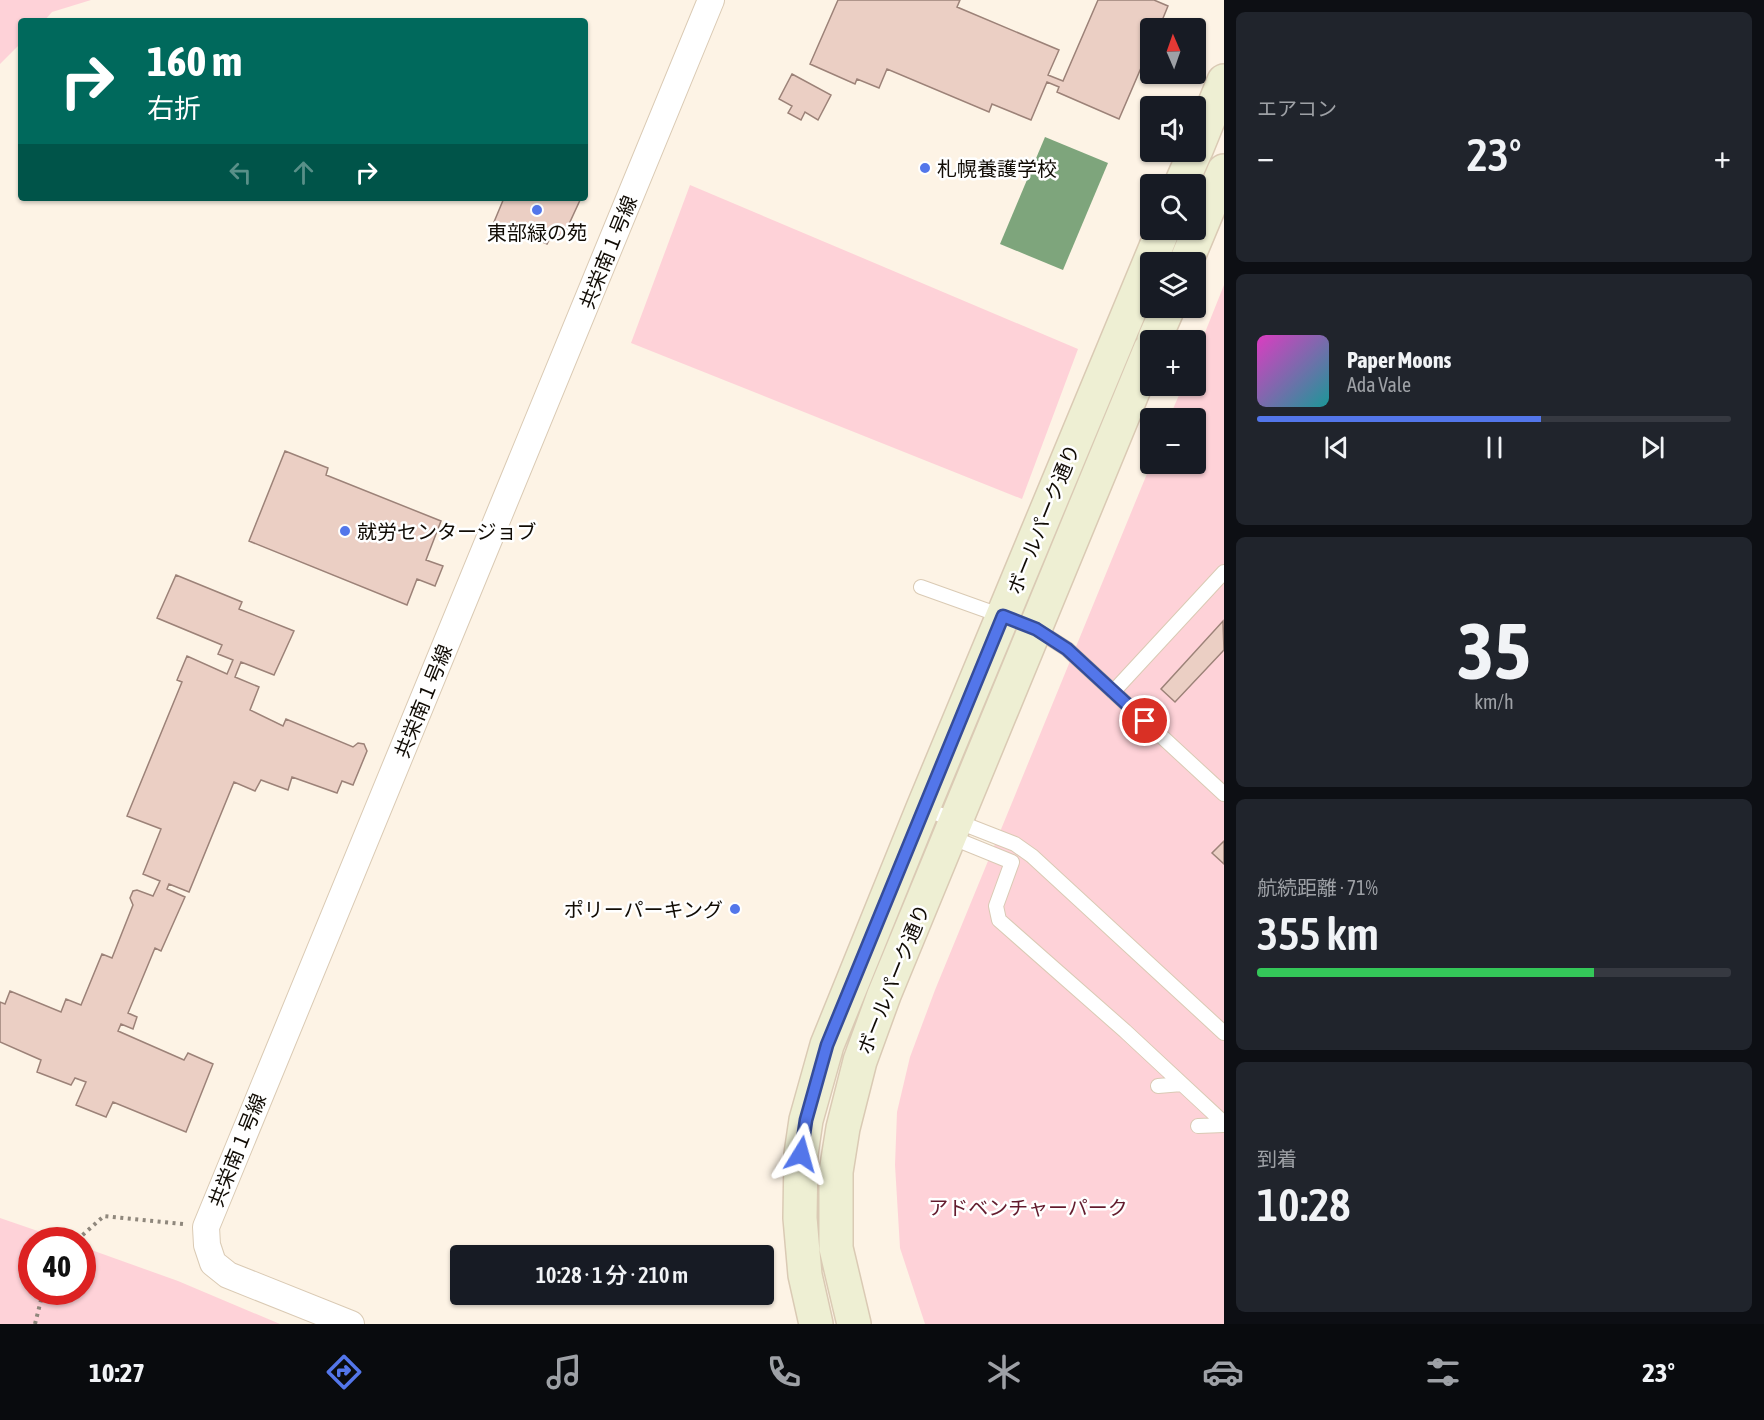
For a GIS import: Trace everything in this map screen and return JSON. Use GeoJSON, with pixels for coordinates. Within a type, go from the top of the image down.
{"type":"FeatureCollection","features":[{"type":"Feature","properties":{"kind":"street","name":"共栄南１号線"},"geometry":{"type":"LineString","coordinates":[[351,1324],[228,1275],[213,1263],[207,1245],[206,1227],[711,0]]}},
{"type":"Feature","properties":{"kind":"street"},"geometry":{"type":"LineString","coordinates":[[1206,136],[1216,123],[1224,81]]}},
{"type":"Feature","properties":{"kind":"street"},"geometry":{"type":"LineString","coordinates":[[1190,252],[1224,171]]}},
{"type":"Feature","properties":{"kind":"street","name":"ボールパーク通り"},"geometry":{"type":"LineString","coordinates":[[816,1324],[805,1275],[800,1218],[801,1154],[806,1120],[827,1045],[935,824],[1019,622],[1159,240]]}},
{"type":"Feature","properties":{"kind":"street","name":"ボールパーク通り"},"geometry":{"type":"LineString","coordinates":[[1019,622],[1140,371]]}},
{"type":"Feature","properties":{"kind":"street","name":"ボールパーク通り"},"geometry":{"type":"LineString","coordinates":[[854,1324],[836,1248],[836,1172],[843,1128],[860,1061],[884,995],[935,824]]}},
{"type":"Feature","properties":{"kind":"lane"},"geometry":{"type":"LineString","coordinates":[[1113,692],[1224,572]]}},
{"type":"Feature","properties":{"kind":"lane"},"geometry":{"type":"LineString","coordinates":[[921,587],[1019,622],[1067,649],[1224,794]]}},
{"type":"Feature","properties":{"kind":"lane"},"geometry":{"type":"LineString","coordinates":[[935,824],[1015,844],[1032,856],[1224,1033]]}},
{"type":"Feature","properties":{"kind":"lane"},"geometry":{"type":"LineString","coordinates":[[935,824],[1012,862],[996,906],[999,920],[1125,1031],[1224,1124]]}},
{"type":"Feature","properties":{"kind":"lane"},"geometry":{"type":"LineString","coordinates":[[1158,1086],[1182,1084]]}},
{"type":"Feature","properties":{"kind":"lane"},"geometry":{"type":"LineString","coordinates":[[1198,1126],[1224,1124]]}},
{"type":"Feature","properties":{"kind":"path"},"geometry":{"type":"LineString","coordinates":[[92,1227],[104,1216],[206,1227]]}},
{"type":"Feature","properties":{"kind":"path"},"geometry":{"type":"LineString","coordinates":[[34,1324],[39,1305]]}},
{"type":"Feature","properties":{"kind":"green space"},"geometry":{"type":"Polygon","coordinates":[[[0,0],[91,0],[52,12],[47,18],[18,18],[18,46],[0,64],[0,0]]]}},
{"type":"Feature","properties":{"kind":"green space"},"geometry":{"type":"Polygon","coordinates":[[[690,185],[1078,349],[1022,499],[631,343],[690,185]]]}},
{"type":"Feature","properties":{"kind":"green space","name":"アドベンチャーパーク"},"geometry":{"type":"Polygon","coordinates":[[[1224,285],[1224,1324],[925,1324],[900,1248],[895,1165],[897,1112],[910,1057],[935,990],[1147,474],[1206,474],[1206,408],[1173,408],[1179,396],[1206,396],[1206,330],[1224,285]]]}},
{"type":"Feature","properties":{"kind":"green space"},"geometry":{"type":"Polygon","coordinates":[[[0,1218],[26,1227],[18,1227],[18,1305],[96,1305],[96,1252],[178,1281],[280,1324],[0,1324],[0,1218]]]}},
{"type":"Feature","properties":{"kind":"shaded area"},"geometry":{"type":"Polygon","coordinates":[[[1045,137],[1108,163],[1063,270],[1000,244],[1045,137]]]}},
{"type":"Feature","properties":{"kind":"building"},"geometry":{"type":"Polygon","coordinates":[[[838,0],[960,0],[957,7],[1059,50],[1048,75],[1063,81],[1098,0],[1154,0],[1168,6],[1163,18],[1140,18],[1140,70],[1119,119],[1057,92],[1059,87],[1047,82],[1031,120],[992,104],[989,112],[887,69],[879,88],[857,79],[855,84],[810,64],[838,0]]]}},
{"type":"Feature","properties":{"kind":"building"},"geometry":{"type":"Polygon","coordinates":[[[792,74],[831,95],[818,120],[805,112],[801,120],[788,113],[792,106],[779,99],[792,74]]]}},
{"type":"Feature","properties":{"kind":"building","name":"東部緑の苑"},"geometry":{"type":"Polygon","coordinates":[[[503,201],[580,201],[563,237],[553,233],[547,244],[530,236],[532,229],[521,223],[517,231],[494,222],[503,201]]]}},
{"type":"Feature","properties":{"kind":"building","name":"就労センタージョブ"},"geometry":{"type":"Polygon","coordinates":[[[285,451],[328,468],[326,475],[441,521],[426,560],[443,566],[435,586],[417,579],[407,605],[249,541],[285,451]]]}},
{"type":"Feature","properties":{"kind":"building"},"geometry":{"type":"Polygon","coordinates":[[[176,575],[242,602],[239,609],[294,631],[274,675],[241,662],[235,677],[259,687],[250,710],[283,726],[286,719],[353,747],[358,743],[364,744],[367,751],[353,785],[342,781],[337,793],[292,777],[288,790],[261,780],[255,791],[234,782],[189,892],[169,884],[167,889],[185,897],[161,951],[155,948],[128,1013],[137,1017],[133,1029],[121,1024],[118,1031],[184,1060],[188,1053],[213,1064],[186,1132],[113,1102],[106,1117],[76,1105],[86,1082],[75,1078],[71,1085],[37,1072],[41,1060],[0,1042],[0,1002],[5,1004],[10,991],[61,1012],[66,999],[81,1005],[102,954],[112,958],[133,905],[130,898],[133,891],[137,890],[153,896],[160,881],[143,874],[161,829],[127,816],[182,682],[177,680],[187,656],[227,674],[233,660],[218,654],[222,645],[157,618],[176,575]]]}},
{"type":"Feature","properties":{"kind":"building"},"geometry":{"type":"Polygon","coordinates":[[[1223,621],[1224,650],[1175,702],[1161,689],[1223,621]]]}},
{"type":"Feature","properties":{"kind":"building"},"geometry":{"type":"Polygon","coordinates":[[[1224,841],[1224,864],[1212,853],[1224,841]]]}},
{"type":"Feature","properties":{"kind":"place","name":"札幌養護学校"},"geometry":{"type":"Point","coordinates":[925,168]}},
{"type":"Feature","properties":{"kind":"place","name":"東部緑の苑"},"geometry":{"type":"Point","coordinates":[537,210]}},
{"type":"Feature","properties":{"kind":"place","name":"就労センタージョブ"},"geometry":{"type":"Point","coordinates":[345,531]}},
{"type":"Feature","properties":{"kind":"place","name":"ポリーパーキング"},"geometry":{"type":"Point","coordinates":[735,909]}},
{"type":"Feature","properties":{"kind":"route"},"geometry":{"type":"LineString","coordinates":[[801,1154],[806,1120],[827,1045],[1003,616],[1036,629],[1067,649],[1145,721]]}}]}
